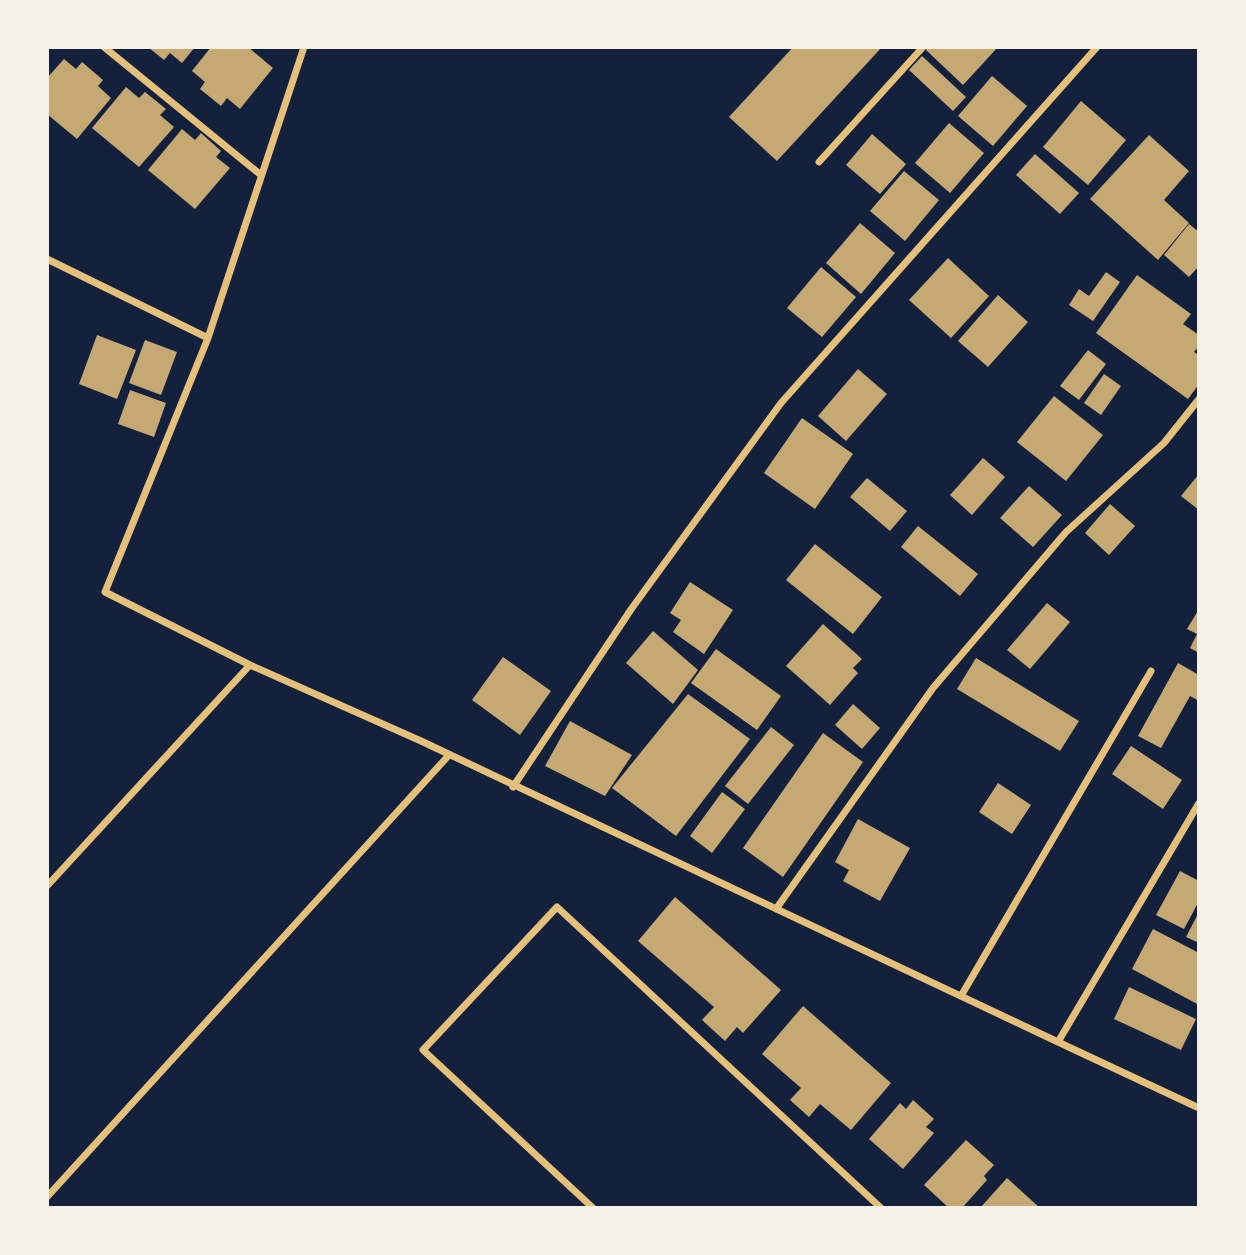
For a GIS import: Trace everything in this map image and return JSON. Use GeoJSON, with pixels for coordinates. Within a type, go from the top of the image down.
{"type":"FeatureCollection","features":[{"type":"Feature","properties":{"kind":"street"},"geometry":{"type":"LineString","coordinates":[[104,47],[261,176]]}},
{"type":"Feature","properties":{"kind":"street"},"geometry":{"type":"LineString","coordinates":[[304,47],[208,338],[106,592],[250,664],[1199,1108]]}},
{"type":"Feature","properties":{"kind":"street"},"geometry":{"type":"LineString","coordinates":[[819,162],[923,47]]}},
{"type":"Feature","properties":{"kind":"street"},"geometry":{"type":"LineString","coordinates":[[513,787],[632,608],[781,403],[1097,47]]}},
{"type":"Feature","properties":{"kind":"street"},"geometry":{"type":"LineString","coordinates":[[47,259],[208,338]]}},
{"type":"Feature","properties":{"kind":"street"},"geometry":{"type":"LineString","coordinates":[[776,909],[933,688],[1066,531],[1164,443],[1199,399]]}},
{"type":"Feature","properties":{"kind":"street"},"geometry":{"type":"LineString","coordinates":[[47,886],[250,664]]}},
{"type":"Feature","properties":{"kind":"street"},"geometry":{"type":"LineString","coordinates":[[961,996],[1151,671]]}},
{"type":"Feature","properties":{"kind":"street"},"geometry":{"type":"LineString","coordinates":[[47,1196],[449,755]]}},
{"type":"Feature","properties":{"kind":"street"},"geometry":{"type":"LineString","coordinates":[[1058,1042],[1199,803]]}},
{"type":"Feature","properties":{"kind":"street"},"geometry":{"type":"LineString","coordinates":[[593,1208],[423,1050],[557,906],[881,1208]]}},
{"type":"Feature","properties":{"kind":"building"},"geometry":{"type":"Polygon","coordinates":[[[148,47],[195,47],[182,63],[170,53],[164,60],[148,47]]]}},
{"type":"Feature","properties":{"kind":"building"},"geometry":{"type":"Polygon","coordinates":[[[211,47],[248,47],[273,68],[240,109],[227,98],[221,106],[200,89],[205,82],[192,71],[211,47]]]}},
{"type":"Feature","properties":{"kind":"building"},"geometry":{"type":"Polygon","coordinates":[[[793,47],[882,47],[777,161],[729,117],[793,47]]]}},
{"type":"Feature","properties":{"kind":"building"},"geometry":{"type":"Polygon","coordinates":[[[928,47],[998,47],[963,85],[926,50],[928,47]]]}},
{"type":"Feature","properties":{"kind":"building"},"geometry":{"type":"Polygon","coordinates":[[[922,56],[966,97],[953,111],[909,70],[922,56]]]}},
{"type":"Feature","properties":{"kind":"building"},"geometry":{"type":"Polygon","coordinates":[[[64,59],[76,69],[82,62],[103,80],[98,86],[111,98],[77,139],[47,114],[47,78],[64,59]]]}},
{"type":"Feature","properties":{"kind":"building"},"geometry":{"type":"Polygon","coordinates":[[[992,76],[1027,106],[993,146],[958,116],[992,76]]]}},
{"type":"Feature","properties":{"kind":"building"},"geometry":{"type":"Polygon","coordinates":[[[126,87],[139,98],[145,92],[166,109],[160,115],[174,127],[139,167],[92,128],[126,87]]]}},
{"type":"Feature","properties":{"kind":"building"},"geometry":{"type":"Polygon","coordinates":[[[1081,101],[1126,140],[1088,185],[1043,147],[1081,101]]]}},
{"type":"Feature","properties":{"kind":"building"},"geometry":{"type":"Polygon","coordinates":[[[949,123],[984,153],[950,193],[915,163],[949,123]]]}},
{"type":"Feature","properties":{"kind":"building"},"geometry":{"type":"Polygon","coordinates":[[[182,129],[195,140],[201,133],[221,151],[216,157],[230,168],[195,209],[148,170],[182,129]]]}},
{"type":"Feature","properties":{"kind":"building"},"geometry":{"type":"Polygon","coordinates":[[[872,134],[906,164],[880,194],[846,165],[872,134]]]}},
{"type":"Feature","properties":{"kind":"building"},"geometry":{"type":"Polygon","coordinates":[[[1149,135],[1189,171],[1164,200],[1189,223],[1158,260],[1090,199],[1149,135]]]}},
{"type":"Feature","properties":{"kind":"building"},"geometry":{"type":"Polygon","coordinates":[[[1035,154],[1079,193],[1060,214],[1016,175],[1035,154]]]}},
{"type":"Feature","properties":{"kind":"building"},"geometry":{"type":"Polygon","coordinates":[[[904,171],[939,200],[905,241],[870,211],[904,171]]]}},
{"type":"Feature","properties":{"kind":"building"},"geometry":{"type":"Polygon","coordinates":[[[860,223],[895,253],[861,294],[826,263],[860,223]]]}},
{"type":"Feature","properties":{"kind":"building"},"geometry":{"type":"Polygon","coordinates":[[[1189,224],[1199,232],[1199,266],[1189,277],[1164,255],[1189,224]]]}},
{"type":"Feature","properties":{"kind":"building"},"geometry":{"type":"Polygon","coordinates":[[[948,258],[989,296],[951,338],[909,300],[948,258]]]}},
{"type":"Feature","properties":{"kind":"building"},"geometry":{"type":"Polygon","coordinates":[[[821,267],[856,297],[822,337],[787,308],[821,267]]]}},
{"type":"Feature","properties":{"kind":"building"},"geometry":{"type":"Polygon","coordinates":[[[1106,272],[1120,282],[1093,321],[1069,305],[1079,289],[1089,296],[1106,272]]]}},
{"type":"Feature","properties":{"kind":"building"},"geometry":{"type":"Polygon","coordinates":[[[1137,275],[1191,314],[1183,324],[1199,335],[1199,346],[1194,352],[1199,355],[1199,384],[1188,399],[1096,333],[1137,275]]]}},
{"type":"Feature","properties":{"kind":"building"},"geometry":{"type":"Polygon","coordinates":[[[998,295],[1028,322],[988,367],[958,341],[998,295]]]}},
{"type":"Feature","properties":{"kind":"building"},"geometry":{"type":"Polygon","coordinates":[[[97,335],[136,350],[117,399],[79,384],[97,335]]]}},
{"type":"Feature","properties":{"kind":"building"},"geometry":{"type":"Polygon","coordinates":[[[145,340],[177,352],[161,395],[129,383],[145,340]]]}},
{"type":"Feature","properties":{"kind":"building"},"geometry":{"type":"Polygon","coordinates":[[[1088,350],[1106,364],[1079,400],[1060,386],[1088,350]]]}},
{"type":"Feature","properties":{"kind":"building"},"geometry":{"type":"Polygon","coordinates":[[[858,369],[887,394],[846,441],[818,416],[858,369]]]}},
{"type":"Feature","properties":{"kind":"building"},"geometry":{"type":"Polygon","coordinates":[[[1104,374],[1121,386],[1101,415],[1084,403],[1104,374]]]}},
{"type":"Feature","properties":{"kind":"building"},"geometry":{"type":"Polygon","coordinates":[[[130,390],[166,403],[154,437],[118,424],[130,390]]]}},
{"type":"Feature","properties":{"kind":"building"},"geometry":{"type":"Polygon","coordinates":[[[1054,396],[1103,435],[1066,481],[1017,442],[1054,396]]]}},
{"type":"Feature","properties":{"kind":"building"},"geometry":{"type":"Polygon","coordinates":[[[802,418],[853,454],[815,509],[764,473],[802,418]]]}},
{"type":"Feature","properties":{"kind":"building"},"geometry":{"type":"Polygon","coordinates":[[[983,458],[1005,477],[972,515],[950,495],[983,458]]]}},
{"type":"Feature","properties":{"kind":"building"},"geometry":{"type":"Polygon","coordinates":[[[1199,474],[1199,510],[1181,496],[1199,474]]]}},
{"type":"Feature","properties":{"kind":"building"},"geometry":{"type":"Polygon","coordinates":[[[867,478],[907,511],[890,531],[850,497],[867,478]]]}},
{"type":"Feature","properties":{"kind":"building"},"geometry":{"type":"Polygon","coordinates":[[[1029,486],[1062,515],[1033,547],[1000,518],[1029,486]]]}},
{"type":"Feature","properties":{"kind":"building"},"geometry":{"type":"Polygon","coordinates":[[[1110,504],[1135,526],[1109,555],[1085,533],[1110,504]]]}},
{"type":"Feature","properties":{"kind":"building"},"geometry":{"type":"Polygon","coordinates":[[[918,526],[978,574],[960,596],[901,547],[918,526]]]}},
{"type":"Feature","properties":{"kind":"building"},"geometry":{"type":"Polygon","coordinates":[[[815,544],[882,597],[853,634],[786,580],[815,544]]]}},
{"type":"Feature","properties":{"kind":"building"},"geometry":{"type":"Polygon","coordinates":[[[690,582],[733,610],[704,654],[673,632],[681,620],[670,613],[690,582]]]}},
{"type":"Feature","properties":{"kind":"building"},"geometry":{"type":"Polygon","coordinates":[[[1047,603],[1070,622],[1030,669],[1007,650],[1047,603]]]}},
{"type":"Feature","properties":{"kind":"building"},"geometry":{"type":"Polygon","coordinates":[[[1199,609],[1199,653],[1190,648],[1197,634],[1187,629],[1199,609]]]}},
{"type":"Feature","properties":{"kind":"building"},"geometry":{"type":"Polygon","coordinates":[[[823,624],[862,659],[853,668],[858,673],[830,705],[786,666],[823,624]]]}},
{"type":"Feature","properties":{"kind":"building"},"geometry":{"type":"Polygon","coordinates":[[[653,631],[698,670],[673,704],[626,663],[653,631]]]}},
{"type":"Feature","properties":{"kind":"building"},"geometry":{"type":"Polygon","coordinates":[[[716,649],[781,696],[757,730],[691,683],[716,649]]]}},
{"type":"Feature","properties":{"kind":"building"},"geometry":{"type":"Polygon","coordinates":[[[503,657],[551,691],[520,735],[472,700],[503,657]]]}},
{"type":"Feature","properties":{"kind":"building"},"geometry":{"type":"Polygon","coordinates":[[[976,658],[1079,721],[1060,751],[957,689],[976,658]]]}},
{"type":"Feature","properties":{"kind":"building"},"geometry":{"type":"Polygon","coordinates":[[[1178,663],[1199,675],[1199,701],[1190,696],[1161,748],[1138,736],[1178,663]]]}},
{"type":"Feature","properties":{"kind":"building"},"geometry":{"type":"Polygon","coordinates":[[[688,694],[750,739],[676,836],[612,788],[688,694]]]}},
{"type":"Feature","properties":{"kind":"building"},"geometry":{"type":"Polygon","coordinates":[[[853,704],[880,728],[862,749],[835,725],[853,704]]]}},
{"type":"Feature","properties":{"kind":"building"},"geometry":{"type":"Polygon","coordinates":[[[570,721],[632,755],[605,796],[545,766],[570,721]]]}},
{"type":"Feature","properties":{"kind":"building"},"geometry":{"type":"Polygon","coordinates":[[[771,727],[794,745],[748,804],[725,786],[771,727]]]}},
{"type":"Feature","properties":{"kind":"building"},"geometry":{"type":"Polygon","coordinates":[[[823,733],[863,762],[783,877],[743,848],[823,733]]]}},
{"type":"Feature","properties":{"kind":"building"},"geometry":{"type":"Polygon","coordinates":[[[1131,746],[1182,780],[1163,809],[1112,774],[1131,746]]]}},
{"type":"Feature","properties":{"kind":"building"},"geometry":{"type":"Polygon","coordinates":[[[998,783],[1031,805],[1012,834],[979,812],[998,783]]]}},
{"type":"Feature","properties":{"kind":"building"},"geometry":{"type":"Polygon","coordinates":[[[722,792],[745,809],[712,853],[690,836],[722,792]]]}},
{"type":"Feature","properties":{"kind":"building"},"geometry":{"type":"Polygon","coordinates":[[[858,819],[910,848],[880,901],[843,881],[849,870],[835,862],[858,819]]]}},
{"type":"Feature","properties":{"kind":"building"},"geometry":{"type":"Polygon","coordinates":[[[1180,871],[1199,881],[1199,901],[1184,929],[1156,915],[1180,871]]]}},
{"type":"Feature","properties":{"kind":"building"},"geometry":{"type":"Polygon","coordinates":[[[675,897],[781,990],[743,1033],[737,1027],[725,1041],[702,1020],[714,1007],[638,941],[675,897]]]}},
{"type":"Feature","properties":{"kind":"building"},"geometry":{"type":"Polygon","coordinates":[[[1199,912],[1199,943],[1186,937],[1199,912]]]}},
{"type":"Feature","properties":{"kind":"building"},"geometry":{"type":"Polygon","coordinates":[[[1153,929],[1199,953],[1199,1005],[1132,969],[1153,929]]]}},
{"type":"Feature","properties":{"kind":"building"},"geometry":{"type":"Polygon","coordinates":[[[1129,987],[1196,1019],[1181,1050],[1114,1019],[1129,987]]]}},
{"type":"Feature","properties":{"kind":"building"},"geometry":{"type":"Polygon","coordinates":[[[803,1006],[891,1083],[851,1130],[820,1104],[809,1117],[790,1100],[801,1088],[762,1054],[803,1006]]]}},
{"type":"Feature","properties":{"kind":"building"},"geometry":{"type":"Polygon","coordinates":[[[913,1100],[934,1119],[926,1127],[934,1133],[903,1169],[869,1139],[900,1103],[906,1109],[913,1100]]]}},
{"type":"Feature","properties":{"kind":"building"},"geometry":{"type":"Polygon","coordinates":[[[966,1140],[994,1165],[984,1176],[987,1180],[962,1208],[949,1208],[924,1185],[966,1140]]]}},
{"type":"Feature","properties":{"kind":"building"},"geometry":{"type":"Polygon","coordinates":[[[1007,1178],[1040,1208],[980,1208],[1007,1178]]]}}]}
